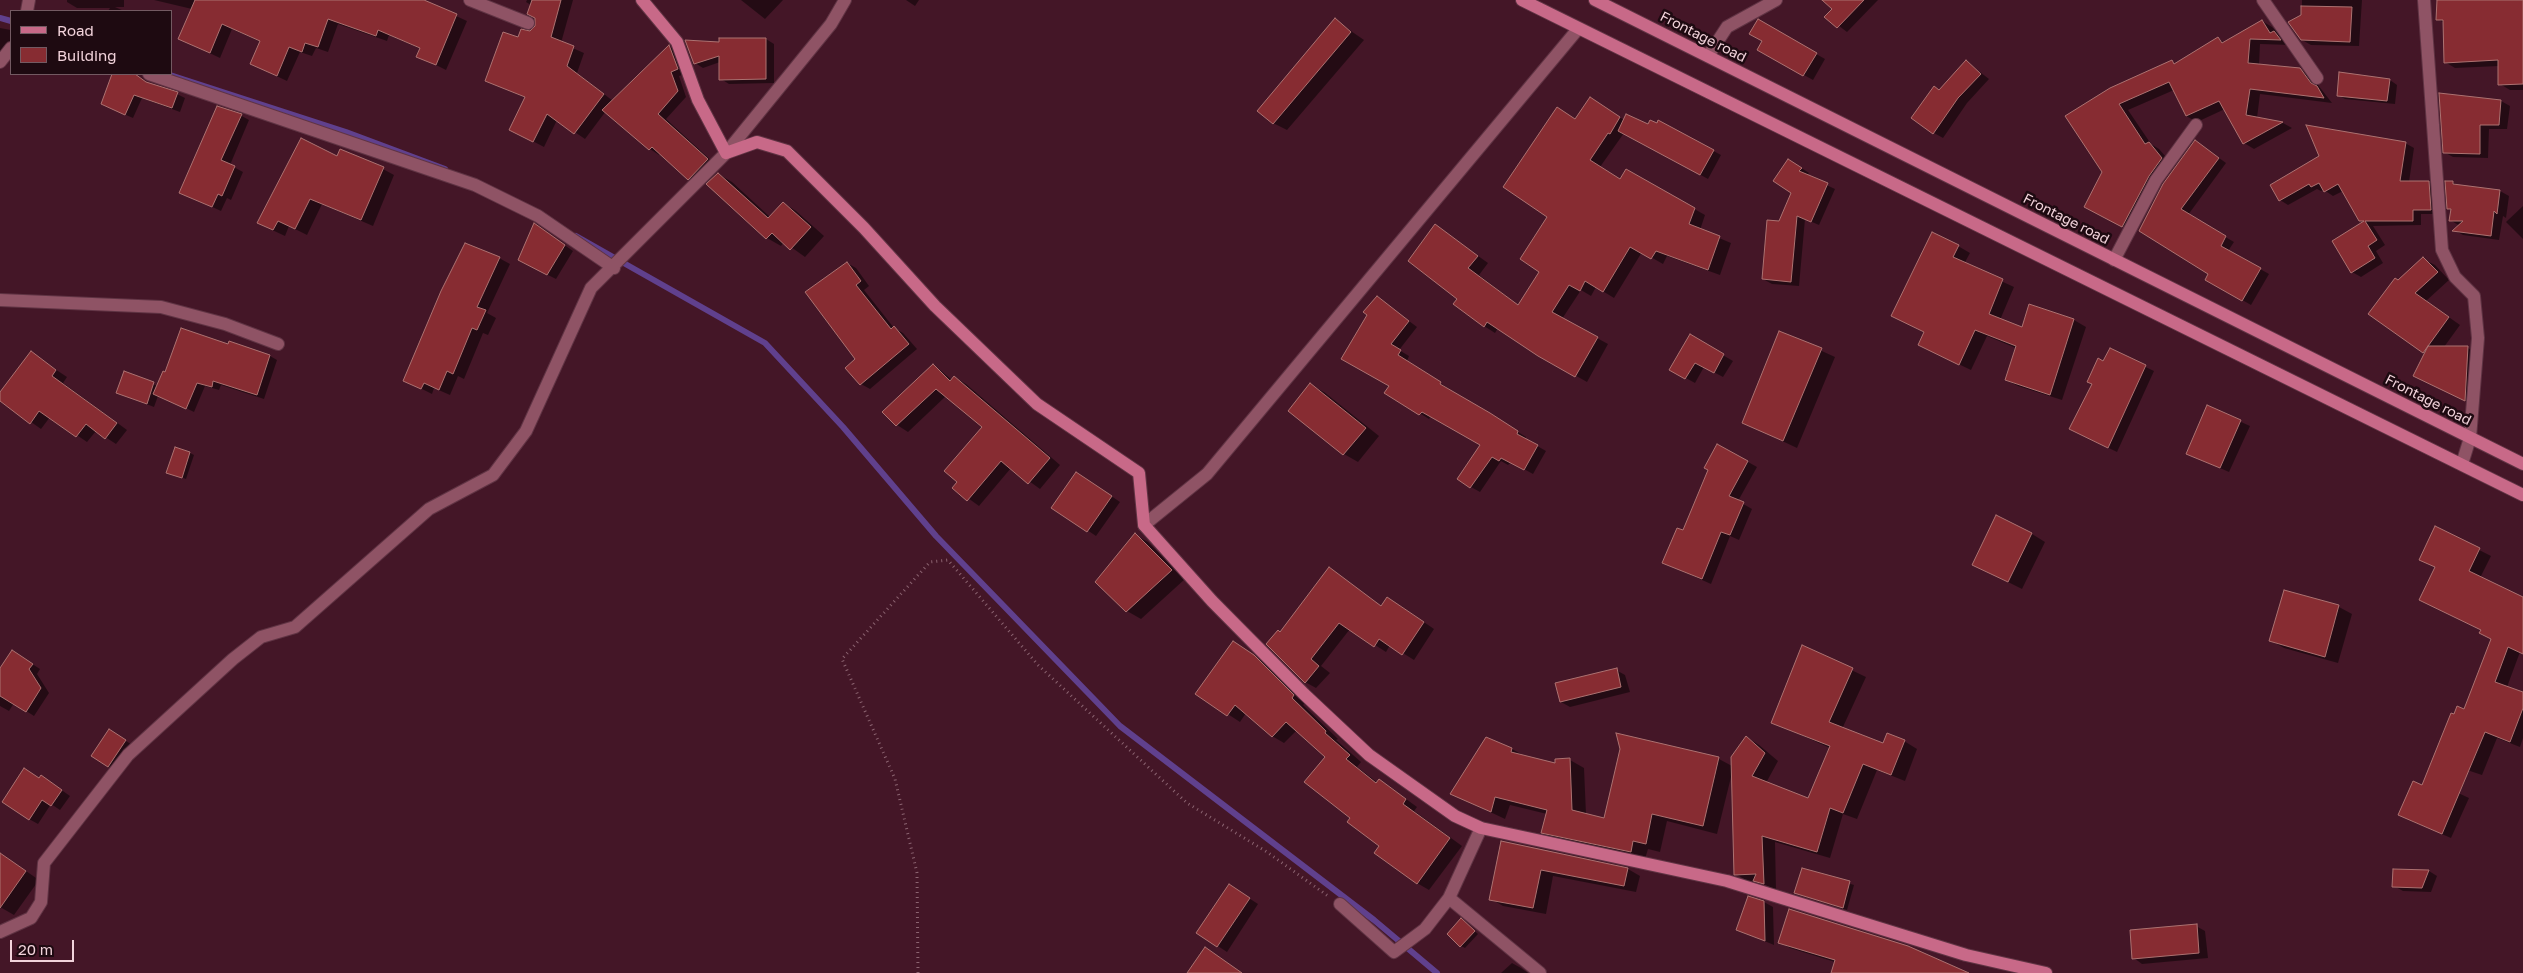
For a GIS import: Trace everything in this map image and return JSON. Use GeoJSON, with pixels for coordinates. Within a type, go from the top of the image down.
{"type":"FeatureCollection","features":[{"type":"Feature","properties":{"kind":"main road"},"geometry":{"type":"LineString","coordinates":[[642,0],[677,42],[698,100],[726,153],[757,142],[787,151],[864,228],[935,306],[1037,404],[1139,473],[1144,525],[1212,601],[1304,694],[1370,755],[1455,816],[1481,828],[1727,881],[1966,956],[2046,973]]}},
{"type":"Feature","properties":{"kind":"main road"},"geometry":{"type":"LineString","coordinates":[[1522,0],[2523,494]]}},
{"type":"Feature","properties":{"kind":"main road","name":"Frontage road"},"geometry":{"type":"LineString","coordinates":[[1595,0],[2523,464]]}},
{"type":"Feature","properties":{"kind":"street"},"geometry":{"type":"LineString","coordinates":[[470,0],[528,23]]}},
{"type":"Feature","properties":{"kind":"street"},"geometry":{"type":"LineString","coordinates":[[0,932],[32,918],[41,902],[44,863],[128,755],[233,659],[261,637],[295,627],[429,510],[493,475],[526,431],[591,288],[614,268],[726,153],[831,24],[845,0]]}},
{"type":"Feature","properties":{"kind":"street"},"geometry":{"type":"LineString","coordinates":[[1708,56],[1727,27],[1776,0]]}},
{"type":"Feature","properties":{"kind":"street"},"geometry":{"type":"LineString","coordinates":[[2263,0],[2317,78]]}},
{"type":"Feature","properties":{"kind":"street"},"geometry":{"type":"LineString","coordinates":[[2424,0],[2442,250],[2456,277],[2474,296],[2478,338],[2470,438],[2462,464]]}},
{"type":"Feature","properties":{"kind":"street"},"geometry":{"type":"LineString","coordinates":[[1144,525],[1207,474],[1578,29]]}},
{"type":"Feature","properties":{"kind":"street"},"geometry":{"type":"LineString","coordinates":[[0,62],[10,49]]}},
{"type":"Feature","properties":{"kind":"street"},"geometry":{"type":"LineString","coordinates":[[152,75],[476,185],[538,216],[614,268]]}},
{"type":"Feature","properties":{"kind":"street"},"geometry":{"type":"LineString","coordinates":[[2114,260],[2156,180],[2196,125]]}},
{"type":"Feature","properties":{"kind":"street"},"geometry":{"type":"LineString","coordinates":[[0,300],[161,307],[225,324],[278,344]]}},
{"type":"Feature","properties":{"kind":"street"},"geometry":{"type":"LineString","coordinates":[[1340,904],[1394,952],[1425,929],[1449,898],[1481,828]]}},
{"type":"Feature","properties":{"kind":"street"},"geometry":{"type":"LineString","coordinates":[[1449,898],[1540,973]]}},
{"type":"Feature","properties":{"kind":"path"},"geometry":{"type":"LineString","coordinates":[[918,973],[917,873],[895,779],[842,659],[930,562],[948,560],[1038,665],[1187,803],[1267,852],[1340,904]]}},
{"type":"Feature","properties":{"kind":"building"},"geometry":{"type":"Polygon","coordinates":[[[195,0],[424,0],[457,14],[436,65],[416,57],[420,48],[378,30],[376,36],[328,19],[318,47],[305,43],[302,52],[289,47],[277,76],[250,64],[260,41],[222,24],[210,53],[178,39],[195,0]]]}},
{"type":"Feature","properties":{"kind":"building"},"geometry":{"type":"Polygon","coordinates":[[[532,0],[561,0],[551,37],[574,46],[567,66],[604,94],[574,134],[547,114],[533,142],[509,130],[525,97],[485,81],[503,32],[518,37],[521,29],[530,31],[535,26],[535,18],[527,14],[532,0]]]}},
{"type":"Feature","properties":{"kind":"building"},"geometry":{"type":"Polygon","coordinates":[[[1822,0],[1864,0],[1837,28],[1824,17],[1832,9],[1822,0]]]}},
{"type":"Feature","properties":{"kind":"building"},"geometry":{"type":"Polygon","coordinates":[[[2437,0],[2523,0],[2523,84],[2498,85],[2498,60],[2444,63],[2443,20],[2436,20],[2437,0]]]}},
{"type":"Feature","properties":{"kind":"building"},"geometry":{"type":"Polygon","coordinates":[[[2301,6],[2352,7],[2350,42],[2301,40],[2288,22],[2301,15],[2301,6]]]}},
{"type":"Feature","properties":{"kind":"building"},"geometry":{"type":"Polygon","coordinates":[[[1335,18],[1351,32],[1273,124],[1257,111],[1335,18]]]}},
{"type":"Feature","properties":{"kind":"building"},"geometry":{"type":"Polygon","coordinates":[[[1758,19],[1817,53],[1803,76],[1757,50],[1762,41],[1749,34],[1758,19]]]}},
{"type":"Feature","properties":{"kind":"building"},"geometry":{"type":"Polygon","coordinates":[[[2262,20],[2270,33],[2274,31],[2281,40],[2250,39],[2248,63],[2300,68],[2311,83],[2317,86],[2324,98],[2250,89],[2246,115],[2283,122],[2243,144],[2219,101],[2186,116],[2169,82],[2119,104],[2145,144],[2149,142],[2162,158],[2149,176],[2122,227],[2084,207],[2102,172],[2065,116],[2110,88],[2172,60],[2174,64],[2218,37],[2222,43],[2262,20]]]}},
{"type":"Feature","properties":{"kind":"building"},"geometry":{"type":"Polygon","coordinates":[[[719,38],[766,38],[766,79],[719,80],[719,56],[694,64],[685,40],[719,42],[719,38]]]}},
{"type":"Feature","properties":{"kind":"building"},"geometry":{"type":"Polygon","coordinates":[[[669,45],[678,69],[671,72],[678,91],[658,114],[708,159],[688,180],[652,147],[649,150],[602,110],[669,45]]]}},
{"type":"Feature","properties":{"kind":"building"},"geometry":{"type":"Polygon","coordinates":[[[1966,60],[1981,74],[1958,98],[1933,134],[1911,118],[1934,86],[1939,90],[1966,60]]]}},
{"type":"Feature","properties":{"kind":"building"},"geometry":{"type":"Polygon","coordinates":[[[2339,72],[2390,79],[2387,101],[2337,96],[2339,72]]]}},
{"type":"Feature","properties":{"kind":"building"},"geometry":{"type":"Polygon","coordinates":[[[112,75],[136,75],[146,82],[178,92],[172,108],[134,95],[125,115],[101,104],[112,75]]]}},
{"type":"Feature","properties":{"kind":"building"},"geometry":{"type":"Polygon","coordinates":[[[2439,93],[2501,100],[2499,125],[2480,125],[2480,154],[2443,153],[2439,93]]]}},
{"type":"Feature","properties":{"kind":"building"},"geometry":{"type":"Polygon","coordinates":[[[1590,97],[1620,117],[1610,134],[1608,133],[1590,160],[1620,179],[1626,169],[1695,208],[1689,224],[1720,236],[1708,270],[1656,251],[1651,259],[1630,247],[1603,292],[1585,281],[1580,291],[1569,285],[1552,312],[1598,337],[1575,377],[1538,356],[1487,322],[1484,327],[1453,304],[1457,299],[1408,261],[1435,224],[1478,256],[1468,268],[1518,305],[1539,272],[1520,259],[1547,217],[1503,187],[1557,107],[1575,119],[1590,97]]]}},
{"type":"Feature","properties":{"kind":"building"},"geometry":{"type":"Polygon","coordinates":[[[217,106],[242,114],[221,160],[235,166],[222,196],[218,194],[212,207],[179,193],[217,106]]]}},
{"type":"Feature","properties":{"kind":"building"},"geometry":{"type":"Polygon","coordinates":[[[1626,114],[1648,124],[1650,120],[1657,123],[1658,120],[1714,150],[1700,175],[1618,131],[1626,114]]]}},
{"type":"Feature","properties":{"kind":"building"},"geometry":{"type":"Polygon","coordinates":[[[2306,125],[2406,142],[2400,181],[2429,181],[2431,210],[2413,210],[2413,221],[2365,221],[2377,240],[2368,246],[2375,258],[2351,273],[2332,241],[2364,221],[2359,221],[2338,184],[2324,192],[2319,183],[2311,187],[2309,184],[2279,201],[2270,185],[2319,156],[2306,125]]]}},
{"type":"Feature","properties":{"kind":"building"},"geometry":{"type":"Polygon","coordinates":[[[301,138],[337,156],[340,149],[384,167],[361,220],[310,199],[295,229],[278,221],[273,230],[257,223],[301,138]]]}},
{"type":"Feature","properties":{"kind":"building"},"geometry":{"type":"Polygon","coordinates":[[[2195,140],[2219,158],[2181,209],[2226,236],[2221,246],[2261,268],[2242,301],[2205,280],[2208,274],[2139,231],[2163,184],[2195,140]]]}},
{"type":"Feature","properties":{"kind":"building"},"geometry":{"type":"Polygon","coordinates":[[[1788,159],[1802,168],[1799,171],[1828,183],[1811,222],[1797,216],[1791,282],[1762,279],[1767,220],[1779,221],[1791,193],[1773,181],[1788,159]]]}},
{"type":"Feature","properties":{"kind":"building"},"geometry":{"type":"Polygon","coordinates":[[[718,173],[768,218],[783,202],[811,227],[790,250],[772,233],[766,239],[706,184],[718,173]]]}},
{"type":"Feature","properties":{"kind":"building"},"geometry":{"type":"Polygon","coordinates":[[[2445,181],[2453,181],[2453,184],[2500,190],[2497,214],[2494,211],[2491,236],[2452,231],[2463,221],[2449,221],[2451,209],[2447,209],[2445,181]]]}},
{"type":"Feature","properties":{"kind":"building"},"geometry":{"type":"Polygon","coordinates":[[[534,223],[565,245],[547,275],[518,260],[534,223]]]}},
{"type":"Feature","properties":{"kind":"building"},"geometry":{"type":"Polygon","coordinates":[[[1932,232],[1959,245],[1953,257],[2003,279],[1989,314],[2022,327],[2029,304],[2074,319],[2050,395],[2005,380],[2016,346],[1975,330],[1959,365],[1918,345],[1924,332],[1891,316],[1932,232]]]}},
{"type":"Feature","properties":{"kind":"building"},"geometry":{"type":"Polygon","coordinates":[[[465,243],[500,257],[477,307],[486,310],[477,330],[472,328],[453,374],[447,371],[439,390],[424,383],[421,389],[403,381],[441,291],[465,243]]]}},
{"type":"Feature","properties":{"kind":"building"},"geometry":{"type":"Polygon","coordinates":[[[2423,257],[2438,272],[2415,293],[2449,317],[2423,353],[2368,314],[2395,278],[2398,280],[2423,257]]]}},
{"type":"Feature","properties":{"kind":"building"},"geometry":{"type":"Polygon","coordinates":[[[847,262],[861,281],[856,285],[891,329],[894,326],[909,344],[860,385],[845,368],[855,359],[805,292],[847,262]]]}},
{"type":"Feature","properties":{"kind":"building"},"geometry":{"type":"Polygon","coordinates":[[[1377,296],[1409,321],[1391,344],[1401,350],[1398,355],[1441,382],[1440,384],[1518,431],[1517,434],[1538,445],[1524,470],[1501,458],[1499,461],[1492,457],[1470,488],[1457,479],[1480,445],[1422,412],[1419,415],[1384,393],[1389,386],[1341,359],[1367,315],[1363,312],[1377,296]]]}},
{"type":"Feature","properties":{"kind":"building"},"geometry":{"type":"Polygon","coordinates":[[[181,328],[228,344],[229,341],[270,355],[257,395],[213,381],[212,387],[197,383],[186,409],[153,394],[163,371],[165,372],[181,328]]]}},
{"type":"Feature","properties":{"kind":"building"},"geometry":{"type":"Polygon","coordinates":[[[1779,331],[1822,348],[1783,441],[1742,423],[1779,331]]]}},
{"type":"Feature","properties":{"kind":"building"},"geometry":{"type":"Polygon","coordinates":[[[1690,334],[1724,354],[1714,373],[1695,363],[1685,379],[1669,370],[1690,334]]]}},
{"type":"Feature","properties":{"kind":"building"},"geometry":{"type":"Polygon","coordinates":[[[2428,346],[2468,346],[2465,401],[2413,376],[2428,346]]]}},
{"type":"Feature","properties":{"kind":"building"},"geometry":{"type":"Polygon","coordinates":[[[2110,348],[2146,365],[2108,448],[2069,429],[2092,384],[2087,382],[2098,358],[2103,361],[2110,348]]]}},
{"type":"Feature","properties":{"kind":"building"},"geometry":{"type":"Polygon","coordinates":[[[31,351],[56,370],[52,376],[117,423],[105,439],[86,424],[76,437],[39,411],[30,424],[0,401],[0,392],[31,351]]]}},
{"type":"Feature","properties":{"kind":"building"},"geometry":{"type":"Polygon","coordinates":[[[933,364],[950,381],[954,376],[1050,458],[1028,484],[1001,461],[967,501],[952,488],[957,482],[944,471],[982,427],[936,389],[896,426],[882,412],[933,364]]]}},
{"type":"Feature","properties":{"kind":"building"},"geometry":{"type":"Polygon","coordinates":[[[124,371],[154,382],[147,404],[116,393],[124,371]]]}},
{"type":"Feature","properties":{"kind":"building"},"geometry":{"type":"Polygon","coordinates":[[[1310,383],[1366,428],[1343,455],[1288,411],[1310,383]]]}},
{"type":"Feature","properties":{"kind":"building"},"geometry":{"type":"Polygon","coordinates":[[[2207,405],[2241,420],[2220,468],[2186,454],[2207,405]]]}},
{"type":"Feature","properties":{"kind":"building"},"geometry":{"type":"Polygon","coordinates":[[[1717,444],[1748,461],[1729,496],[1744,502],[1730,535],[1721,532],[1702,579],[1662,563],[1677,528],[1683,530],[1708,470],[1704,468],[1717,444]]]}},
{"type":"Feature","properties":{"kind":"building"},"geometry":{"type":"Polygon","coordinates":[[[175,447],[190,452],[182,478],[166,473],[175,447]]]}},
{"type":"Feature","properties":{"kind":"building"},"geometry":{"type":"Polygon","coordinates":[[[1076,472],[1112,496],[1087,532],[1051,508],[1076,472]]]}},
{"type":"Feature","properties":{"kind":"building"},"geometry":{"type":"Polygon","coordinates":[[[1996,515],[2032,533],[2008,582],[1972,565],[1996,515]]]}},
{"type":"Feature","properties":{"kind":"building"},"geometry":{"type":"Polygon","coordinates":[[[2435,526],[2480,548],[2469,571],[2523,597],[2523,654],[2508,647],[2495,682],[2523,692],[2523,708],[2510,742],[2485,732],[2442,834],[2398,815],[2413,781],[2422,785],[2451,713],[2454,714],[2457,706],[2464,709],[2491,639],[2479,633],[2481,630],[2419,600],[2435,567],[2419,560],[2435,526]]]}},
{"type":"Feature","properties":{"kind":"building"},"geometry":{"type":"Polygon","coordinates":[[[1135,533],[1172,570],[1126,612],[1095,582],[1135,533]]]}},
{"type":"Feature","properties":{"kind":"building"},"geometry":{"type":"Polygon","coordinates":[[[1329,567],[1381,606],[1387,597],[1424,622],[1402,655],[1379,639],[1374,647],[1339,623],[1311,659],[1319,666],[1305,683],[1266,644],[1278,630],[1280,632],[1329,567]]]}},
{"type":"Feature","properties":{"kind":"building"},"geometry":{"type":"Polygon","coordinates":[[[2284,590],[2339,605],[2325,657],[2269,641],[2284,590]]]}},
{"type":"Feature","properties":{"kind":"building"},"geometry":{"type":"Polygon","coordinates":[[[1233,641],[1254,655],[1294,695],[1292,698],[1326,731],[1325,733],[1350,755],[1346,759],[1376,783],[1379,779],[1406,799],[1403,804],[1450,838],[1417,884],[1374,853],[1379,846],[1347,822],[1350,818],[1304,782],[1325,757],[1286,722],[1272,737],[1235,705],[1227,716],[1195,694],[1233,641]]]}},
{"type":"Feature","properties":{"kind":"building"},"geometry":{"type":"Polygon","coordinates":[[[1802,645],[1853,668],[1829,722],[1883,743],[1887,733],[1905,740],[1891,775],[1863,764],[1843,813],[1830,808],[1817,852],[1762,836],[1764,884],[1753,881],[1756,874],[1734,875],[1731,757],[1746,736],[1765,753],[1752,776],[1808,798],[1830,746],[1771,723],[1802,645]]]}},
{"type":"Feature","properties":{"kind":"building"},"geometry":{"type":"Polygon","coordinates":[[[12,650],[33,664],[29,669],[41,688],[26,712],[0,696],[0,668],[12,650]]]}},
{"type":"Feature","properties":{"kind":"building"},"geometry":{"type":"Polygon","coordinates":[[[1617,668],[1621,687],[1560,702],[1555,683],[1617,668]]]}},
{"type":"Feature","properties":{"kind":"building"},"geometry":{"type":"Polygon","coordinates":[[[109,729],[126,740],[108,767],[91,756],[109,729]]]}},
{"type":"Feature","properties":{"kind":"building"},"geometry":{"type":"Polygon","coordinates":[[[1616,733],[1719,757],[1703,826],[1652,814],[1646,844],[1633,841],[1631,852],[1541,833],[1547,810],[1495,797],[1491,812],[1450,794],[1486,737],[1512,748],[1511,752],[1555,763],[1555,759],[1570,758],[1572,810],[1604,818],[1620,749],[1616,733]]]}},
{"type":"Feature","properties":{"kind":"building"},"geometry":{"type":"Polygon","coordinates":[[[24,768],[39,778],[41,775],[62,790],[51,806],[42,800],[29,820],[2,802],[24,768]]]}},
{"type":"Feature","properties":{"kind":"building"},"geometry":{"type":"Polygon","coordinates":[[[1501,841],[1628,868],[1624,886],[1541,870],[1533,908],[1489,900],[1501,841]]]}},
{"type":"Feature","properties":{"kind":"building"},"geometry":{"type":"Polygon","coordinates":[[[0,853],[26,871],[0,908],[0,853]]]}},
{"type":"Feature","properties":{"kind":"building"},"geometry":{"type":"Polygon","coordinates":[[[1802,868],[1850,881],[1843,908],[1794,893],[1802,868]]]}},
{"type":"Feature","properties":{"kind":"building"},"geometry":{"type":"Polygon","coordinates":[[[2393,869],[2429,870],[2422,888],[2392,887],[2393,869]]]}},
{"type":"Feature","properties":{"kind":"building"},"geometry":{"type":"Polygon","coordinates":[[[1229,884],[1250,898],[1217,947],[1196,933],[1229,884]]]}},
{"type":"Feature","properties":{"kind":"building"},"geometry":{"type":"Polygon","coordinates":[[[1748,896],[1764,901],[1765,941],[1736,930],[1748,896]]]}},
{"type":"Feature","properties":{"kind":"building"},"geometry":{"type":"Polygon","coordinates":[[[1789,909],[1908,946],[1969,973],[1831,973],[1835,960],[1778,943],[1789,909]]]}},
{"type":"Feature","properties":{"kind":"building"},"geometry":{"type":"Polygon","coordinates":[[[1461,918],[1475,931],[1460,947],[1447,934],[1461,918]]]}},
{"type":"Feature","properties":{"kind":"building"},"geometry":{"type":"Polygon","coordinates":[[[2197,924],[2199,953],[2132,959],[2130,930],[2197,924]]]}},
{"type":"Feature","properties":{"kind":"building"},"geometry":{"type":"Polygon","coordinates":[[[1205,947],[1242,973],[1187,973],[1205,947]]]}},
{"type":"Feature","properties":{"kind":"waterway"},"geometry":{"type":"LineString","coordinates":[[0,18],[10,21]]}},
{"type":"Feature","properties":{"kind":"waterway"},"geometry":{"type":"LineString","coordinates":[[170,75],[346,132],[445,169]]}},
{"type":"Feature","properties":{"kind":"waterway"},"geometry":{"type":"LineString","coordinates":[[576,236],[765,343],[843,427],[936,536],[1120,726],[1374,920],[1437,973]]}}]}
